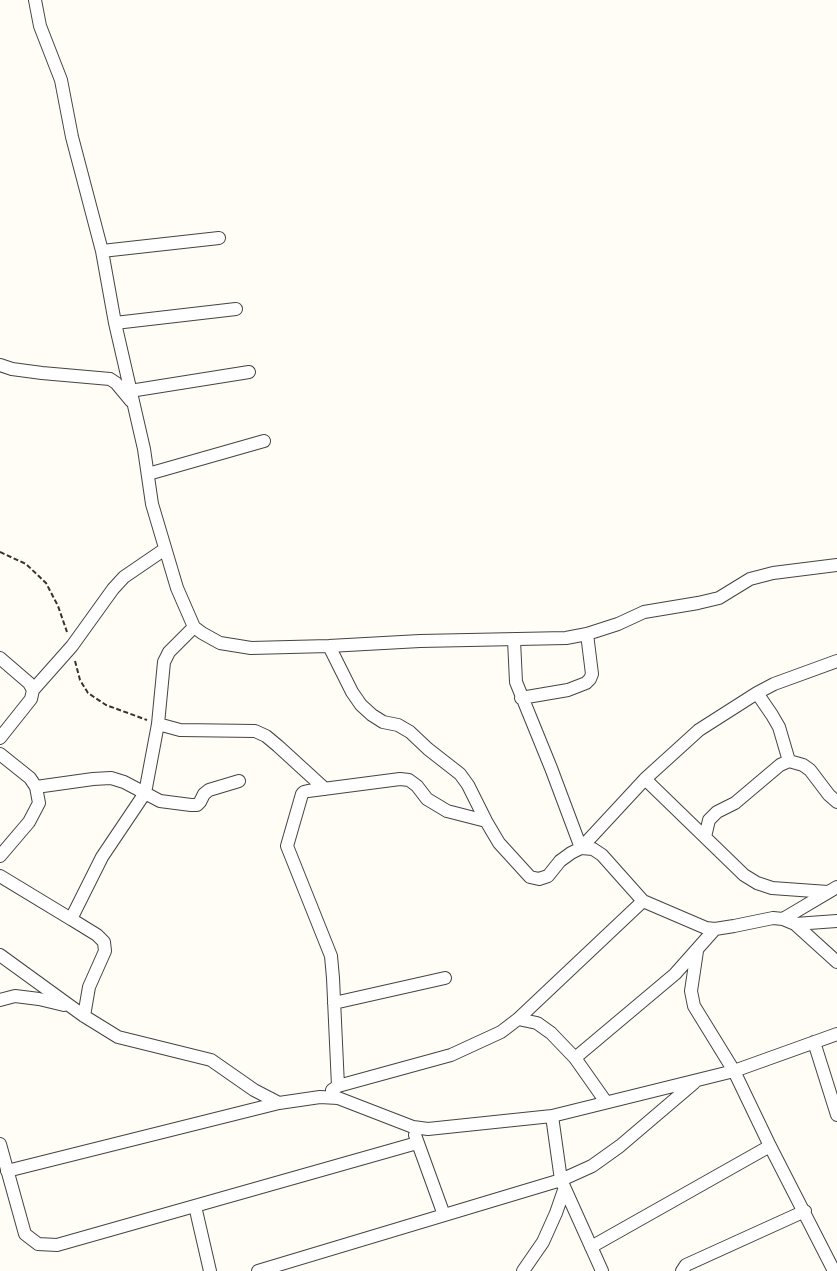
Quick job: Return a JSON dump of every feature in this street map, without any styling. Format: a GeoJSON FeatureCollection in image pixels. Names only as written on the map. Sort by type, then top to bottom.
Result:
{"type":"FeatureCollection","features":[{"type":"Feature","properties":{"kind":"street"},"geometry":{"type":"LineString","coordinates":[[35,0],[40,26],[61,80],[72,137],[102,250],[148,474],[152,504],[177,588],[194,627],[220,643],[251,648],[420,641],[566,638],[588,634],[618,624],[644,612],[719,598],[750,579],[837,565]]}},
{"type":"Feature","properties":{"kind":"street"},"geometry":{"type":"LineString","coordinates":[[102,250],[219,238]]}},
{"type":"Feature","properties":{"kind":"street"},"geometry":{"type":"LineString","coordinates":[[116,323],[236,309]]}},
{"type":"Feature","properties":{"kind":"street"},"geometry":{"type":"LineString","coordinates":[[0,365],[42,374],[102,377],[116,383],[132,397]]}},
{"type":"Feature","properties":{"kind":"street"},"geometry":{"type":"LineString","coordinates":[[132,397],[249,372]]}},
{"type":"Feature","properties":{"kind":"street"},"geometry":{"type":"LineString","coordinates":[[148,474],[264,441]]}},
{"type":"Feature","properties":{"kind":"street"},"geometry":{"type":"LineString","coordinates":[[0,738],[31,699],[33,690],[72,646],[124,577],[165,549]]}},
{"type":"Feature","properties":{"kind":"street"},"geometry":{"type":"LineString","coordinates":[[71,919],[102,857],[145,793],[158,724],[164,662],[169,652],[194,627]]}},
{"type":"Feature","properties":{"kind":"street"},"geometry":{"type":"LineString","coordinates":[[521,698],[568,690],[586,683],[592,674],[588,634]]}},
{"type":"Feature","properties":{"kind":"street"},"geometry":{"type":"LineString","coordinates":[[514,640],[516,682],[521,698],[551,768],[581,848]]}},
{"type":"Feature","properties":{"kind":"street"},"geometry":{"type":"LineString","coordinates":[[329,646],[352,692],[361,705],[378,719],[398,725],[410,732],[460,774],[468,785],[499,843],[530,877],[539,879],[548,876],[560,861],[581,848],[645,779],[698,730],[774,684],[837,661]]}},
{"type":"Feature","properties":{"kind":"street"},"geometry":{"type":"LineString","coordinates":[[0,658],[29,683],[33,690]]}},
{"type":"Feature","properties":{"kind":"street"},"geometry":{"type":"LineString","coordinates":[[757,693],[779,728],[789,761]]}},
{"type":"Feature","properties":{"kind":"street"},"geometry":{"type":"LineString","coordinates":[[158,724],[180,730],[255,731],[266,736],[325,789]]}},
{"type":"Feature","properties":{"kind":"street"},"geometry":{"type":"LineString","coordinates":[[0,754],[30,778],[36,787],[39,803],[29,822],[0,856]]}},
{"type":"Feature","properties":{"kind":"street"},"geometry":{"type":"LineString","coordinates":[[705,837],[709,820],[717,812],[735,803],[780,765],[789,761],[803,765],[810,770],[829,795],[837,802]]}},
{"type":"Feature","properties":{"kind":"street"},"geometry":{"type":"LineString","coordinates":[[36,787],[112,778],[167,803],[197,805],[204,794],[210,790],[238,781]]}},
{"type":"Feature","properties":{"kind":"street"},"geometry":{"type":"LineString","coordinates":[[338,1086],[330,956],[287,846],[302,794],[304,792],[400,779],[409,780],[427,799],[447,811],[486,821]]}},
{"type":"Feature","properties":{"kind":"street"},"geometry":{"type":"LineString","coordinates":[[645,779],[744,875],[757,883],[772,888],[833,889]]}},
{"type":"Feature","properties":{"kind":"street"},"geometry":{"type":"LineString","coordinates":[[581,848],[593,850],[602,855],[643,901],[698,926],[715,929],[773,918],[789,922],[837,921]]}},
{"type":"Feature","properties":{"kind":"street"},"geometry":{"type":"LineString","coordinates":[[0,876],[71,919],[104,942],[105,951],[89,987],[84,1016]]}},
{"type":"Feature","properties":{"kind":"street"},"geometry":{"type":"LineString","coordinates":[[789,922],[833,889]]}},
{"type":"Feature","properties":{"kind":"street"},"geometry":{"type":"LineString","coordinates":[[320,1097],[338,1086],[451,1055],[501,1032],[643,901]]}},
{"type":"Feature","properties":{"kind":"street"},"geometry":{"type":"LineString","coordinates":[[789,922],[837,962]]}},
{"type":"Feature","properties":{"kind":"street"},"geometry":{"type":"LineString","coordinates":[[575,1058],[674,974],[697,951],[715,929]]}},
{"type":"Feature","properties":{"kind":"street"},"geometry":{"type":"LineString","coordinates":[[697,951],[691,991],[694,1006],[734,1071],[834,1271]]}},
{"type":"Feature","properties":{"kind":"street"},"geometry":{"type":"LineString","coordinates":[[0,955],[71,1007],[118,1037],[211,1060],[254,1090],[279,1103]]}},
{"type":"Feature","properties":{"kind":"street"},"geometry":{"type":"LineString","coordinates":[[0,963],[16,966]]}},
{"type":"Feature","properties":{"kind":"street"},"geometry":{"type":"LineString","coordinates":[[334,1003],[445,978]]}},
{"type":"Feature","properties":{"kind":"street"},"geometry":{"type":"LineString","coordinates":[[0,1000],[15,996],[39,999],[71,1007]]}},
{"type":"Feature","properties":{"kind":"street"},"geometry":{"type":"LineString","coordinates":[[518,1018],[536,1023],[551,1033],[575,1058],[606,1102]]}},
{"type":"Feature","properties":{"kind":"street"},"geometry":{"type":"LineString","coordinates":[[8,1171],[279,1103],[320,1097],[338,1098],[413,1127],[428,1129],[552,1116],[734,1071],[837,1034]]}},
{"type":"Feature","properties":{"kind":"street"},"geometry":{"type":"LineString","coordinates":[[814,1042],[837,1115]]}},
{"type":"Feature","properties":{"kind":"street"},"geometry":{"type":"LineString","coordinates":[[258,1271],[444,1215],[562,1185],[620,1146],[697,1080]]}},
{"type":"Feature","properties":{"kind":"street"},"geometry":{"type":"LineString","coordinates":[[552,1116],[562,1185],[602,1271]]}},
{"type":"Feature","properties":{"kind":"street"},"geometry":{"type":"LineString","coordinates":[[413,1127],[444,1215]]}},
{"type":"Feature","properties":{"kind":"street"},"geometry":{"type":"LineString","coordinates":[[0,1144],[25,1234],[38,1244],[57,1245],[418,1143]]}},
{"type":"Feature","properties":{"kind":"street"},"geometry":{"type":"LineString","coordinates":[[591,1246],[770,1146]]}},
{"type":"Feature","properties":{"kind":"street"},"geometry":{"type":"LineString","coordinates":[[523,1271],[544,1242],[556,1213],[562,1185]]}},
{"type":"Feature","properties":{"kind":"street"},"geometry":{"type":"LineString","coordinates":[[195,1206],[210,1271]]}},
{"type":"Feature","properties":{"kind":"street"},"geometry":{"type":"LineString","coordinates":[[682,1271],[686,1265],[805,1211]]}}]}
